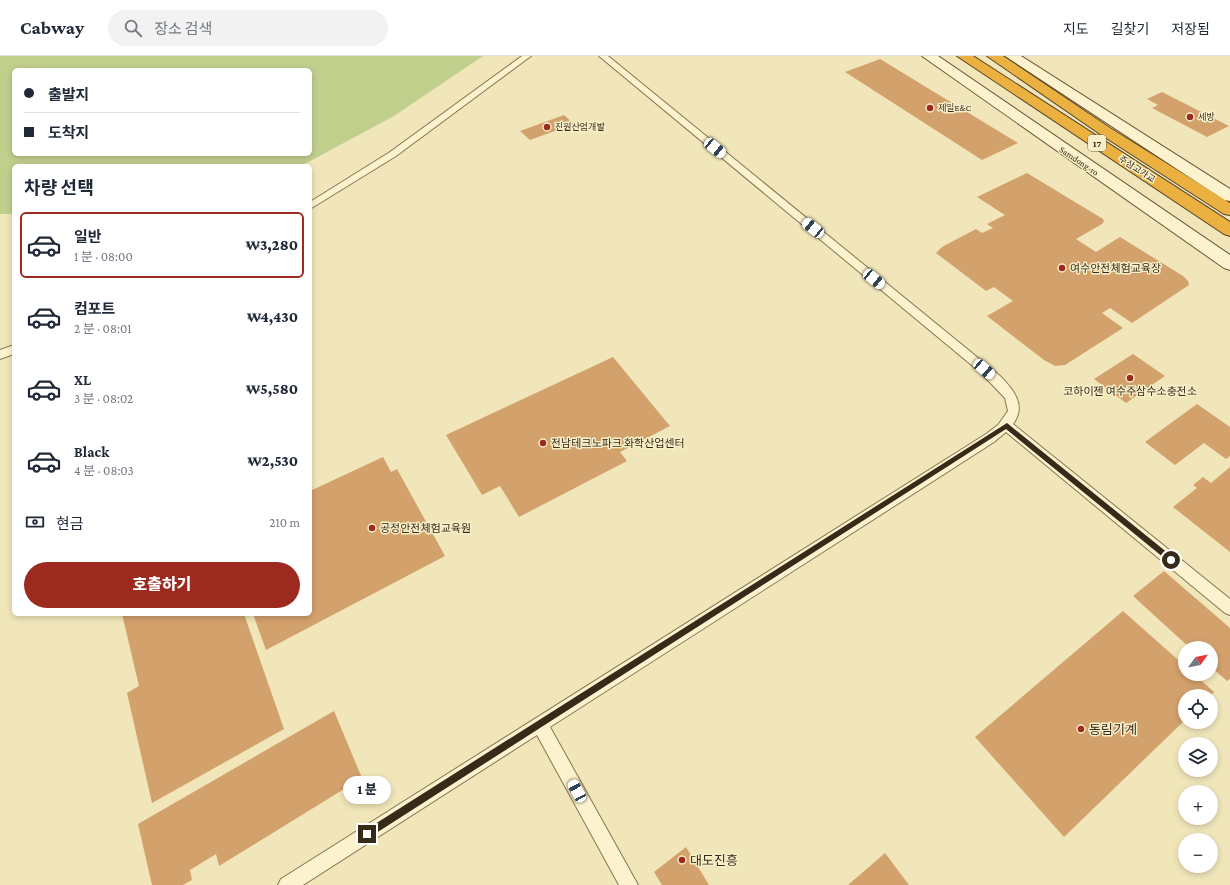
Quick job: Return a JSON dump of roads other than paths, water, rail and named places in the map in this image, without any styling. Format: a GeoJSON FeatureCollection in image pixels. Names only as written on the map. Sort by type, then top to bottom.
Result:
{"type":"FeatureCollection","features":[{"type":"Feature","properties":{"kind":"highway","name":"주삼고가교"},"geometry":{"type":"LineString","coordinates":[[964,56],[1230,230]]}},
{"type":"Feature","properties":{"kind":"highway","name":"주삼고가교"},"geometry":{"type":"LineString","coordinates":[[994,56],[1105,131],[1230,210]]}},
{"type":"Feature","properties":{"kind":"street","name":"Samdong-ro"},"geometry":{"type":"LineString","coordinates":[[929,56],[1230,264]]}},
{"type":"Feature","properties":{"kind":"street"},"geometry":{"type":"LineString","coordinates":[[1012,56],[1230,196]]}},
{"type":"Feature","properties":{"kind":"lane"},"geometry":{"type":"LineString","coordinates":[[312,205],[393,154],[527,56]]}},
{"type":"Feature","properties":{"kind":"lane"},"geometry":{"type":"LineString","coordinates":[[287,885],[1007,426],[1014,413],[1012,397],[997,380],[603,56]]}},
{"type":"Feature","properties":{"kind":"lane"},"geometry":{"type":"LineString","coordinates":[[1,352],[12,349]]}},
{"type":"Feature","properties":{"kind":"lane"},"geometry":{"type":"LineString","coordinates":[[1007,426],[1230,608]]}},
{"type":"Feature","properties":{"kind":"lane"},"geometry":{"type":"LineString","coordinates":[[540,724],[629,885]]}},
{"type":"Feature","properties":{"kind":"place","name":"제일E&C"},"geometry":{"type":"Point","coordinates":[930,108]}},
{"type":"Feature","properties":{"kind":"place","name":"세방"},"geometry":{"type":"Point","coordinates":[1190,117]}},
{"type":"Feature","properties":{"kind":"place","name":"진원산업개발"},"geometry":{"type":"Point","coordinates":[547,127]}},
{"type":"Feature","properties":{"kind":"place","name":"여수안전체험교육장"},"geometry":{"type":"Point","coordinates":[1062,268]}},
{"type":"Feature","properties":{"kind":"place","name":"코하이젠 여수주삼수소충전소"},"geometry":{"type":"Point","coordinates":[1130,378]}},
{"type":"Feature","properties":{"kind":"place","name":"전남테크노파크 화학산업센터"},"geometry":{"type":"Point","coordinates":[543,443]}},
{"type":"Feature","properties":{"kind":"place","name":"공정안전체험교육원"},"geometry":{"type":"Point","coordinates":[372,528]}},
{"type":"Feature","properties":{"kind":"place","name":"동림기계"},"geometry":{"type":"Point","coordinates":[1081,729]}},
{"type":"Feature","properties":{"kind":"place","name":"대도진흥"},"geometry":{"type":"Point","coordinates":[682,860]}}]}
